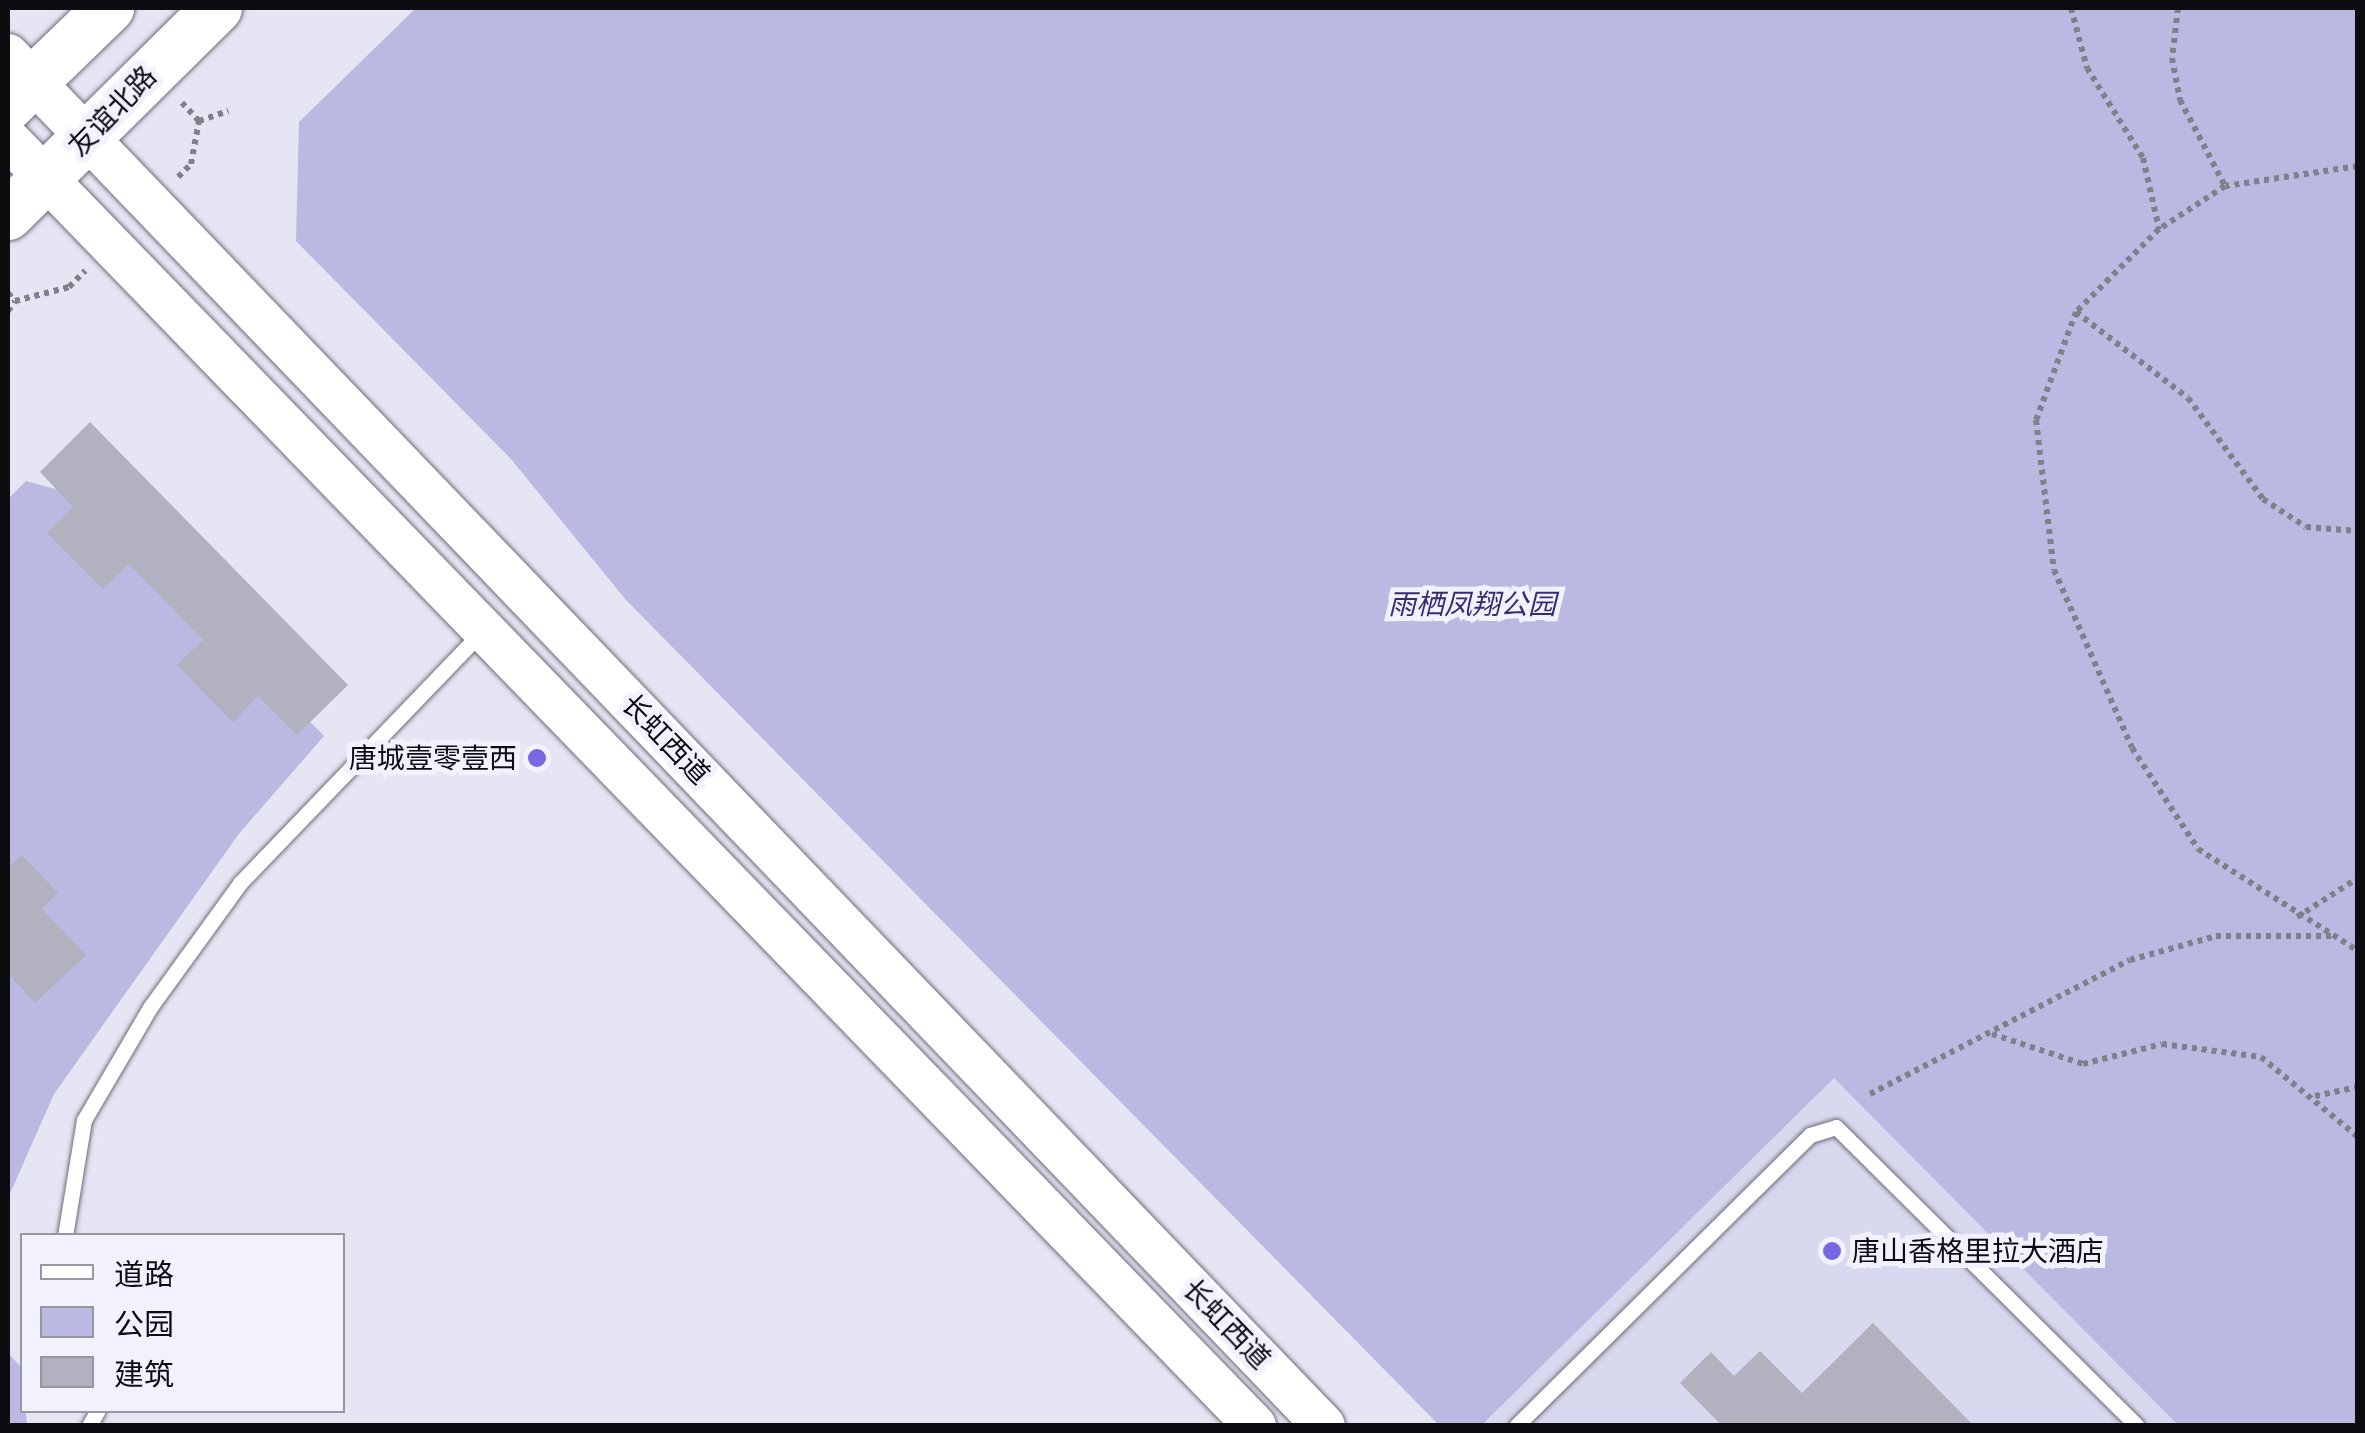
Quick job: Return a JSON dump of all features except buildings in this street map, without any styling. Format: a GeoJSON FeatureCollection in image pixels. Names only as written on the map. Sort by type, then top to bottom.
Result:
{"type":"FeatureCollection","features":[{"type":"Feature","properties":{"kind":"main road"},"geometry":{"type":"LineString","coordinates":[[17,81],[110,8]]}},
{"type":"Feature","properties":{"kind":"main road","name":"友谊北路"},"geometry":{"type":"LineString","coordinates":[[8,215],[216,8]]}},
{"type":"Feature","properties":{"kind":"main road","name":"长虹西道"},"geometry":{"type":"LineString","coordinates":[[17,81],[88,137],[1324,1426]]}},
{"type":"Feature","properties":{"kind":"main road","name":"长虹西道"},"geometry":{"type":"LineString","coordinates":[[8,138],[1254,1426]]}},
{"type":"Feature","properties":{"kind":"lane"},"geometry":{"type":"LineString","coordinates":[[66,1233],[84,1120],[150,1006],[240,882],[484,630]]}},
{"type":"Feature","properties":{"kind":"lane"},"geometry":{"type":"LineString","coordinates":[[1516,1426],[1810,1135],[1836,1127],[2137,1426]]}},
{"type":"Feature","properties":{"kind":"path"},"geometry":{"type":"LineString","coordinates":[[2071,8],[2087,68],[2143,158],[2160,229]]}},
{"type":"Feature","properties":{"kind":"path"},"geometry":{"type":"LineString","coordinates":[[2178,8],[2172,58],[2180,100],[2225,186]]}},
{"type":"Feature","properties":{"kind":"path"},"geometry":{"type":"LineString","coordinates":[[199,121],[228,111]]}},
{"type":"Feature","properties":{"kind":"path"},"geometry":{"type":"LineString","coordinates":[[2358,166],[2225,186],[2160,229],[2076,312],[2036,420],[2054,570],[2132,748],[2198,849],[2296,918],[2358,951]]}},
{"type":"Feature","properties":{"kind":"path"},"geometry":{"type":"LineString","coordinates":[[8,312],[15,301]]}},
{"type":"Feature","properties":{"kind":"path"},"geometry":{"type":"LineString","coordinates":[[2076,312],[2188,398],[2264,498],[2306,527],[2358,531]]}},
{"type":"Feature","properties":{"kind":"path"},"geometry":{"type":"LineString","coordinates":[[2296,918],[2358,878]]}},
{"type":"Feature","properties":{"kind":"path"},"geometry":{"type":"LineString","coordinates":[[1870,1094],[2130,960],[2216,936],[2335,936]]}},
{"type":"Feature","properties":{"kind":"path"},"geometry":{"type":"LineString","coordinates":[[1991,1033],[2083,1064],[2162,1044],[2262,1057],[2314,1096],[2358,1137]]}},
{"type":"Feature","properties":{"kind":"path"},"geometry":{"type":"LineString","coordinates":[[2314,1096],[2358,1087]]}},
{"type":"Feature","properties":{"kind":"shaded area","name":"唐山香格里拉大酒店"},"geometry":{"type":"Polygon","coordinates":[[[1834,1077],[2178,1425],[1482,1426],[1834,1077]]]}},
{"type":"Feature","properties":{"kind":"green space","name":"雨栖凤翔公园"},"geometry":{"type":"Polygon","coordinates":[[[416,8],[2357,8],[2357,1425],[2178,1425],[1834,1078],[1482,1425],[1439,1425],[626,600],[511,459],[296,241],[299,122],[416,8]]]}},
{"type":"Feature","properties":{"kind":"green space"},"geometry":{"type":"Polygon","coordinates":[[[26,481],[92,499],[324,736],[238,835],[54,1094],[8,1198],[8,499],[26,481]]]}},
{"type":"Feature","properties":{"kind":"green space"},"geometry":{"type":"Polygon","coordinates":[[[8,1353],[20,1366],[20,1413],[26,1413],[27,1425],[8,1425],[8,1353]]]}},
{"type":"Feature","properties":{"kind":"place","name":"唐城壹零壹西"},"geometry":{"type":"Point","coordinates":[537,758]}},
{"type":"Feature","properties":{"kind":"place","name":"唐山香格里拉大酒店"},"geometry":{"type":"Point","coordinates":[1832,1251]}}]}
